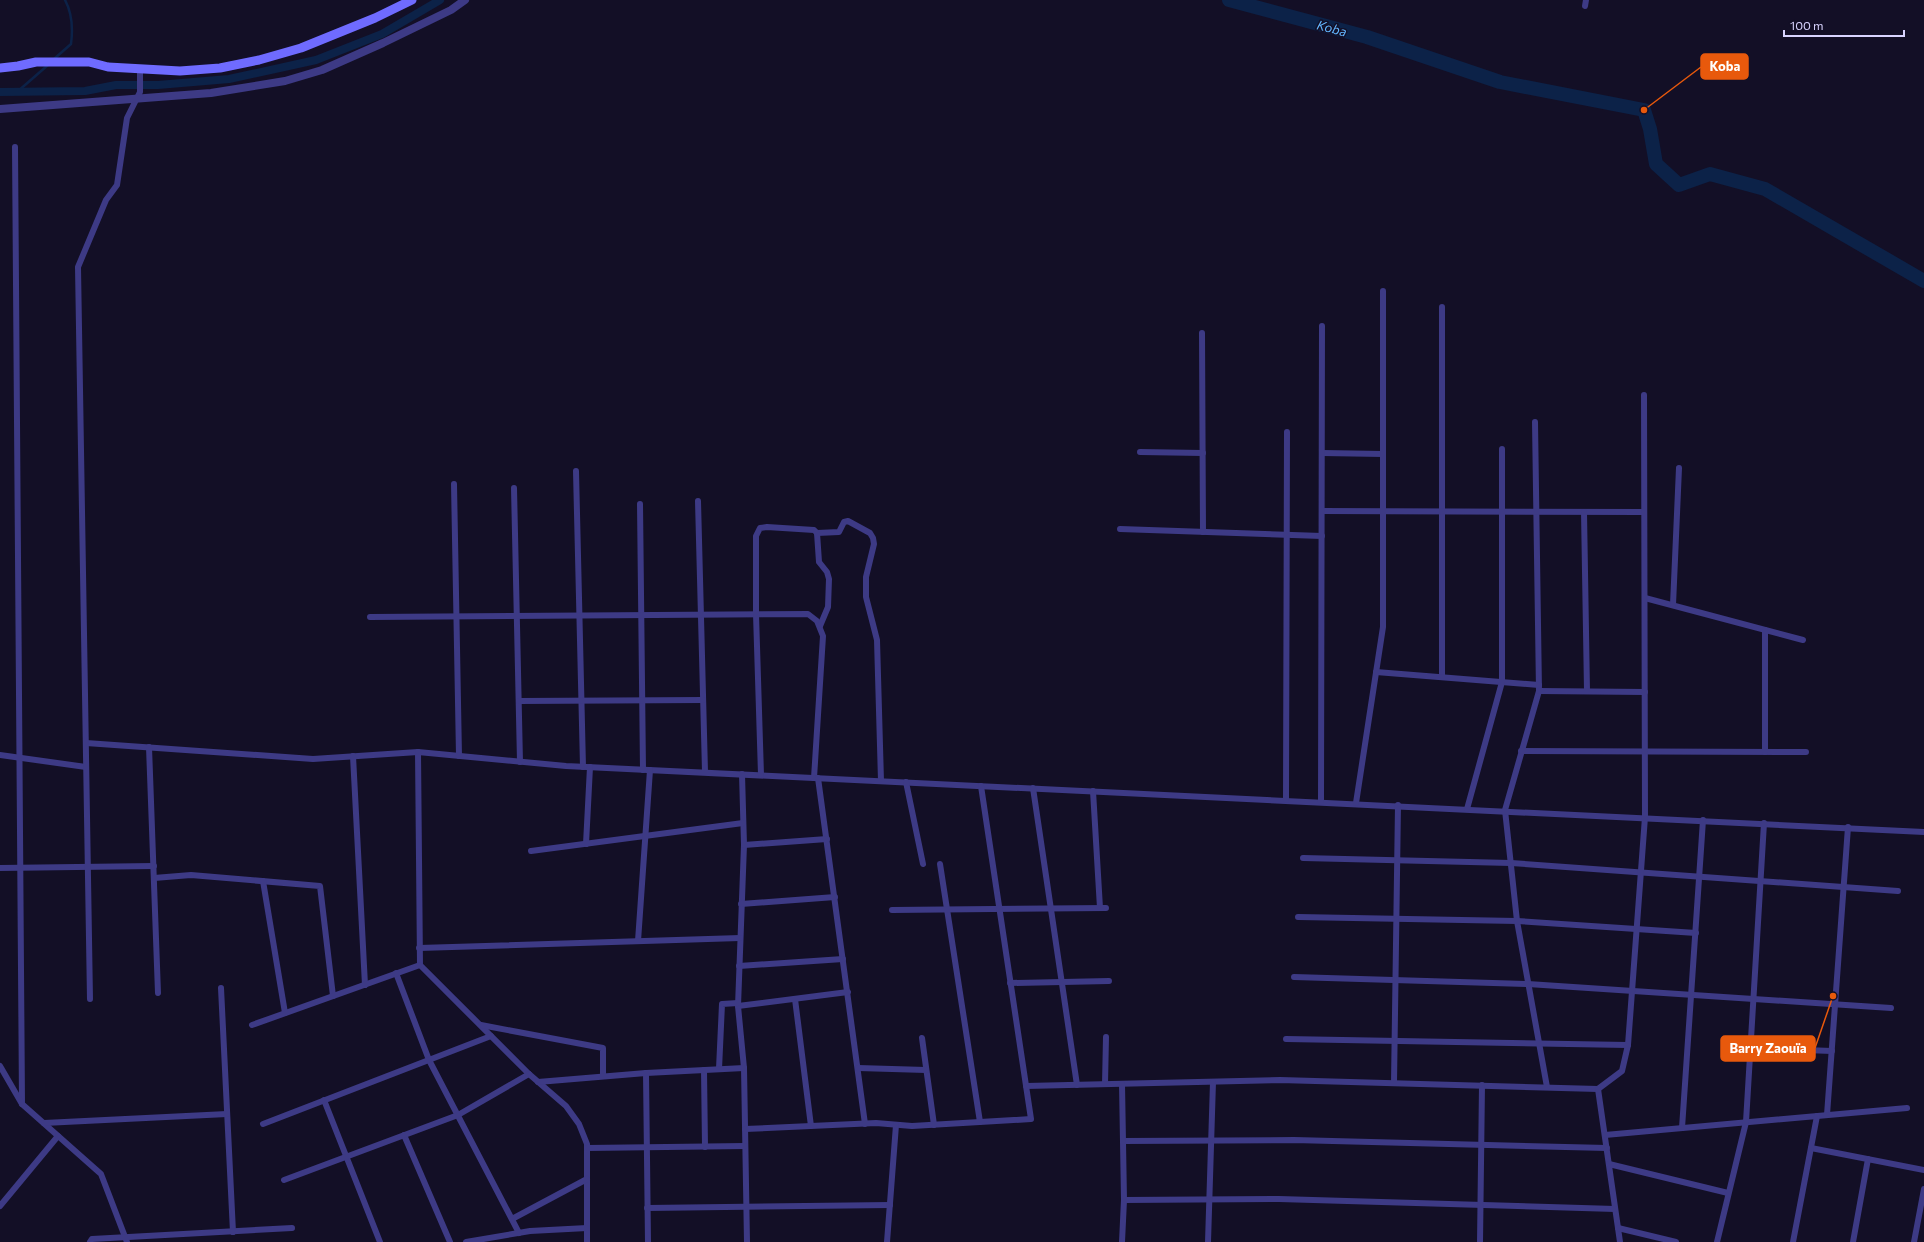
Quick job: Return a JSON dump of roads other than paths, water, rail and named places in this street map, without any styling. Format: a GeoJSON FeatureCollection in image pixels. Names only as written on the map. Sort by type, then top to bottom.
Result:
{"type":"FeatureCollection","features":[{"type":"Feature","properties":{"kind":"main road"},"geometry":{"type":"LineString","coordinates":[[0,68],[36,62],[89,62],[108,67],[180,71],[220,68],[259,60],[301,48],[375,18],[412,0]]}},
{"type":"Feature","properties":{"kind":"street"},"geometry":{"type":"LineString","coordinates":[[0,109],[138,97],[211,93],[285,81],[322,70],[383,44],[450,10],[465,0]]}},
{"type":"Feature","properties":{"kind":"street"},"geometry":{"type":"LineString","coordinates":[[90,999],[78,267],[106,200],[117,185],[127,118],[138,97],[140,69]]}},
{"type":"Feature","properties":{"kind":"street"},"geometry":{"type":"LineString","coordinates":[[15,147],[22,1104]]}},
{"type":"Feature","properties":{"kind":"street"},"geometry":{"type":"LineString","coordinates":[[1356,803],[1383,627],[1383,291]]}},
{"type":"Feature","properties":{"kind":"street"},"geometry":{"type":"LineString","coordinates":[[1442,307],[1442,677]]}},
{"type":"Feature","properties":{"kind":"street"},"geometry":{"type":"LineString","coordinates":[[1322,326],[1322,802]]}},
{"type":"Feature","properties":{"kind":"street"},"geometry":{"type":"LineString","coordinates":[[1202,333],[1203,532]]}},
{"type":"Feature","properties":{"kind":"street"},"geometry":{"type":"LineString","coordinates":[[1026,1086],[1280,1080],[1598,1089],[1622,1071],[1628,1045],[1645,817],[1644,395]]}},
{"type":"Feature","properties":{"kind":"street"},"geometry":{"type":"LineString","coordinates":[[1535,422],[1539,688],[1505,810],[1517,920],[1547,1087]]}},
{"type":"Feature","properties":{"kind":"street"},"geometry":{"type":"LineString","coordinates":[[1286,800],[1287,432]]}},
{"type":"Feature","properties":{"kind":"street"},"geometry":{"type":"LineString","coordinates":[[1468,809],[1502,682],[1502,449]]}},
{"type":"Feature","properties":{"kind":"street"},"geometry":{"type":"LineString","coordinates":[[1140,452],[1203,453]]}},
{"type":"Feature","properties":{"kind":"street"},"geometry":{"type":"LineString","coordinates":[[1322,453],[1383,454]]}},
{"type":"Feature","properties":{"kind":"street"},"geometry":{"type":"LineString","coordinates":[[1673,605],[1679,468]]}},
{"type":"Feature","properties":{"kind":"street"},"geometry":{"type":"LineString","coordinates":[[576,471],[583,767]]}},
{"type":"Feature","properties":{"kind":"street"},"geometry":{"type":"LineString","coordinates":[[454,484],[459,756]]}},
{"type":"Feature","properties":{"kind":"street"},"geometry":{"type":"LineString","coordinates":[[514,488],[520,762]]}},
{"type":"Feature","properties":{"kind":"street"},"geometry":{"type":"LineString","coordinates":[[698,501],[705,772]]}},
{"type":"Feature","properties":{"kind":"street"},"geometry":{"type":"LineString","coordinates":[[640,504],[643,770]]}},
{"type":"Feature","properties":{"kind":"street"},"geometry":{"type":"LineString","coordinates":[[1322,511],[1644,512]]}},
{"type":"Feature","properties":{"kind":"street"},"geometry":{"type":"LineString","coordinates":[[1584,512],[1587,691]]}},
{"type":"Feature","properties":{"kind":"street"},"geometry":{"type":"LineString","coordinates":[[761,775],[756,614],[757,532],[760,528],[767,527],[814,530],[817,533],[839,532],[844,522],[848,521],[870,534],[873,538],[874,544],[866,577],[866,596],[878,640],[881,781]]}},
{"type":"Feature","properties":{"kind":"street"},"geometry":{"type":"LineString","coordinates":[[1120,529],[1322,536]]}},
{"type":"Feature","properties":{"kind":"street"},"geometry":{"type":"LineString","coordinates":[[817,533],[819,562],[827,572],[829,579],[828,607],[820,626]]}},
{"type":"Feature","properties":{"kind":"street"},"geometry":{"type":"LineString","coordinates":[[1645,598],[1803,640]]}},
{"type":"Feature","properties":{"kind":"street"},"geometry":{"type":"LineString","coordinates":[[370,617],[808,614],[816,621],[820,626],[823,636],[816,778],[827,839],[865,1124]]}},
{"type":"Feature","properties":{"kind":"street"},"geometry":{"type":"LineString","coordinates":[[1765,630],[1765,752]]}},
{"type":"Feature","properties":{"kind":"street"},"geometry":{"type":"LineString","coordinates":[[1376,672],[1502,682],[1539,688],[1645,692]]}},
{"type":"Feature","properties":{"kind":"street"},"geometry":{"type":"LineString","coordinates":[[519,701],[703,700]]}},
{"type":"Feature","properties":{"kind":"street"},"geometry":{"type":"LineString","coordinates":[[86,743],[313,759],[418,752],[583,767],[1505,810],[1924,832]]}},
{"type":"Feature","properties":{"kind":"street"},"geometry":{"type":"LineString","coordinates":[[149,747],[158,993]]}},
{"type":"Feature","properties":{"kind":"street"},"geometry":{"type":"LineString","coordinates":[[1522,751],[1806,752]]}},
{"type":"Feature","properties":{"kind":"street"},"geometry":{"type":"LineString","coordinates":[[418,752],[420,965],[529,1074],[566,1106],[579,1124],[587,1144],[587,1242]]}},
{"type":"Feature","properties":{"kind":"street"},"geometry":{"type":"LineString","coordinates":[[0,755],[86,767]]}},
{"type":"Feature","properties":{"kind":"street"},"geometry":{"type":"LineString","coordinates":[[353,756],[365,984]]}},
{"type":"Feature","properties":{"kind":"street"},"geometry":{"type":"LineString","coordinates":[[586,844],[590,767]]}},
{"type":"Feature","properties":{"kind":"street"},"geometry":{"type":"LineString","coordinates":[[638,941],[650,770]]}},
{"type":"Feature","properties":{"kind":"street"},"geometry":{"type":"LineString","coordinates":[[742,774],[744,845],[738,1005],[744,1068],[747,1242]]}},
{"type":"Feature","properties":{"kind":"street"},"geometry":{"type":"LineString","coordinates":[[906,782],[923,864]]}},
{"type":"Feature","properties":{"kind":"street"},"geometry":{"type":"LineString","coordinates":[[745,1129],[865,1124],[934,1125],[1031,1119],[981,786]]}},
{"type":"Feature","properties":{"kind":"street"},"geometry":{"type":"LineString","coordinates":[[1033,788],[1077,1085]]}},
{"type":"Feature","properties":{"kind":"street"},"geometry":{"type":"LineString","coordinates":[[892,910],[1103,908],[1093,791]]}},
{"type":"Feature","properties":{"kind":"street"},"geometry":{"type":"LineString","coordinates":[[1394,1083],[1398,805]]}},
{"type":"Feature","properties":{"kind":"street"},"geometry":{"type":"LineString","coordinates":[[1682,1128],[1703,820]]}},
{"type":"Feature","properties":{"kind":"street"},"geometry":{"type":"LineString","coordinates":[[531,852],[743,823]]}},
{"type":"Feature","properties":{"kind":"street"},"geometry":{"type":"LineString","coordinates":[[1716,1242],[1746,1122],[1764,823]]}},
{"type":"Feature","properties":{"kind":"street"},"geometry":{"type":"LineString","coordinates":[[1827,1115],[1848,827]]}},
{"type":"Feature","properties":{"kind":"street"},"geometry":{"type":"LineString","coordinates":[[744,845],[827,839]]}},
{"type":"Feature","properties":{"kind":"street"},"geometry":{"type":"LineString","coordinates":[[1303,858],[1511,863],[1898,891]]}},
{"type":"Feature","properties":{"kind":"street"},"geometry":{"type":"LineString","coordinates":[[940,864],[980,1122]]}},
{"type":"Feature","properties":{"kind":"street"},"geometry":{"type":"LineString","coordinates":[[0,868],[154,866]]}},
{"type":"Feature","properties":{"kind":"street"},"geometry":{"type":"LineString","coordinates":[[154,878],[192,875],[320,886],[333,996]]}},
{"type":"Feature","properties":{"kind":"street"},"geometry":{"type":"LineString","coordinates":[[263,881],[285,1014]]}},
{"type":"Feature","properties":{"kind":"street"},"geometry":{"type":"LineString","coordinates":[[742,904],[835,897]]}},
{"type":"Feature","properties":{"kind":"street"},"geometry":{"type":"LineString","coordinates":[[1298,917],[1517,920],[1696,933]]}},
{"type":"Feature","properties":{"kind":"street"},"geometry":{"type":"LineString","coordinates":[[419,948],[740,938]]}},
{"type":"Feature","properties":{"kind":"street"},"geometry":{"type":"LineString","coordinates":[[739,966],[843,959]]}},
{"type":"Feature","properties":{"kind":"street"},"geometry":{"type":"LineString","coordinates":[[252,1025],[420,965]]}},
{"type":"Feature","properties":{"kind":"street"},"geometry":{"type":"LineString","coordinates":[[396,973],[429,1060],[520,1233]]}},
{"type":"Feature","properties":{"kind":"street"},"geometry":{"type":"LineString","coordinates":[[1294,977],[1528,984],[1891,1008]]}},
{"type":"Feature","properties":{"kind":"street"},"geometry":{"type":"LineString","coordinates":[[1010,983],[1109,981]]}},
{"type":"Feature","properties":{"kind":"street"},"geometry":{"type":"LineString","coordinates":[[221,988],[233,1232]]}},
{"type":"Feature","properties":{"kind":"street"},"geometry":{"type":"LineString","coordinates":[[719,1069],[722,1004],[738,1005],[848,992]]}},
{"type":"Feature","properties":{"kind":"street"},"geometry":{"type":"LineString","coordinates":[[795,999],[811,1126]]}},
{"type":"Feature","properties":{"kind":"street"},"geometry":{"type":"LineString","coordinates":[[480,1025],[603,1048],[603,1076]]}},
{"type":"Feature","properties":{"kind":"street"},"geometry":{"type":"LineString","coordinates":[[263,1124],[491,1036]]}},
{"type":"Feature","properties":{"kind":"street"},"geometry":{"type":"LineString","coordinates":[[1105,1084],[1106,1037]]}},
{"type":"Feature","properties":{"kind":"street"},"geometry":{"type":"LineString","coordinates":[[922,1038],[934,1125]]}},
{"type":"Feature","properties":{"kind":"street"},"geometry":{"type":"LineString","coordinates":[[1286,1039],[1628,1045]]}},
{"type":"Feature","properties":{"kind":"street"},"geometry":{"type":"LineString","coordinates":[[1750,1048],[1832,1051]]}},
{"type":"Feature","properties":{"kind":"street"},"geometry":{"type":"LineString","coordinates":[[0,1066],[22,1104],[101,1174],[126,1240]]}},
{"type":"Feature","properties":{"kind":"street"},"geometry":{"type":"LineString","coordinates":[[538,1082],[646,1072],[744,1068]]}},
{"type":"Feature","properties":{"kind":"street"},"geometry":{"type":"LineString","coordinates":[[858,1068],[926,1070]]}},
{"type":"Feature","properties":{"kind":"street"},"geometry":{"type":"LineString","coordinates":[[704,1070],[705,1147]]}},
{"type":"Feature","properties":{"kind":"street"},"geometry":{"type":"LineString","coordinates":[[646,1072],[648,1242]]}},
{"type":"Feature","properties":{"kind":"street"},"geometry":{"type":"LineString","coordinates":[[284,1180],[458,1115],[529,1074]]}},
{"type":"Feature","properties":{"kind":"street"},"geometry":{"type":"LineString","coordinates":[[1208,1242],[1213,1082]]}},
{"type":"Feature","properties":{"kind":"street"},"geometry":{"type":"LineString","coordinates":[[1122,1084],[1124,1200],[1122,1242]]}},
{"type":"Feature","properties":{"kind":"street"},"geometry":{"type":"LineString","coordinates":[[1480,1242],[1482,1085]]}},
{"type":"Feature","properties":{"kind":"street"},"geometry":{"type":"LineString","coordinates":[[1598,1089],[1620,1242]]}},
{"type":"Feature","properties":{"kind":"street"},"geometry":{"type":"LineString","coordinates":[[324,1100],[380,1242]]}},
{"type":"Feature","properties":{"kind":"street"},"geometry":{"type":"LineString","coordinates":[[1605,1135],[1907,1108]]}},
{"type":"Feature","properties":{"kind":"street"},"geometry":{"type":"LineString","coordinates":[[44,1123],[227,1114]]}},
{"type":"Feature","properties":{"kind":"street"},"geometry":{"type":"LineString","coordinates":[[1793,1242],[1817,1116]]}},
{"type":"Feature","properties":{"kind":"street"},"geometry":{"type":"LineString","coordinates":[[887,1242],[896,1125]]}},
{"type":"Feature","properties":{"kind":"street"},"geometry":{"type":"LineString","coordinates":[[404,1135],[450,1242]]}},
{"type":"Feature","properties":{"kind":"street"},"geometry":{"type":"LineString","coordinates":[[0,1206],[58,1136]]}},
{"type":"Feature","properties":{"kind":"street"},"geometry":{"type":"LineString","coordinates":[[1123,1142],[1294,1140],[1607,1148]]}},
{"type":"Feature","properties":{"kind":"street"},"geometry":{"type":"LineString","coordinates":[[587,1148],[745,1146]]}},
{"type":"Feature","properties":{"kind":"street"},"geometry":{"type":"LineString","coordinates":[[1811,1148],[1924,1170]]}},
{"type":"Feature","properties":{"kind":"street"},"geometry":{"type":"LineString","coordinates":[[1853,1242],[1868,1159]]}},
{"type":"Feature","properties":{"kind":"street"},"geometry":{"type":"LineString","coordinates":[[1609,1164],[1728,1193]]}},
{"type":"Feature","properties":{"kind":"street"},"geometry":{"type":"LineString","coordinates":[[512,1219],[587,1179]]}},
{"type":"Feature","properties":{"kind":"street"},"geometry":{"type":"LineString","coordinates":[[1914,1242],[1924,1189]]}},
{"type":"Feature","properties":{"kind":"street"},"geometry":{"type":"LineString","coordinates":[[1124,1200],[1279,1199],[1615,1210]]}},
{"type":"Feature","properties":{"kind":"street"},"geometry":{"type":"LineString","coordinates":[[647,1208],[890,1205]]}},
{"type":"Feature","properties":{"kind":"street"},"geometry":{"type":"LineString","coordinates":[[1917,1227],[1924,1229]]}},
{"type":"Feature","properties":{"kind":"street"},"geometry":{"type":"LineString","coordinates":[[90,1242],[92,1240],[126,1240],[292,1228]]}},
{"type":"Feature","properties":{"kind":"street"},"geometry":{"type":"LineString","coordinates":[[466,1242],[520,1233],[587,1228]]}},
{"type":"Feature","properties":{"kind":"street"},"geometry":{"type":"LineString","coordinates":[[1618,1228],[1676,1242]]}},
{"type":"Feature","properties":{"kind":"waterway"},"geometry":{"type":"LineString","coordinates":[[54,59],[71,44],[71,21],[65,0]]}},
{"type":"Feature","properties":{"kind":"waterway"},"geometry":{"type":"LineString","coordinates":[[0,92],[85,91],[116,85],[158,85],[229,79],[316,60],[382,34],[440,0]]}},
{"type":"Feature","properties":{"kind":"waterway","name":"Koba"},"geometry":{"type":"LineString","coordinates":[[1229,0],[1367,37],[1500,82],[1644,110],[1650,129],[1656,164],[1679,185],[1710,174],[1765,189],[1924,281]]}},
{"type":"Feature","properties":{"kind":"waterway"},"geometry":{"type":"LineString","coordinates":[[17,92],[48,65]]}},
{"type":"Feature","properties":{"kind":"place","name":"Koba"},"geometry":{"type":"Point","coordinates":[1644,110]}},
{"type":"Feature","properties":{"kind":"place","name":"Barry Zaouïa"},"geometry":{"type":"Point","coordinates":[1833,996]}}]}
